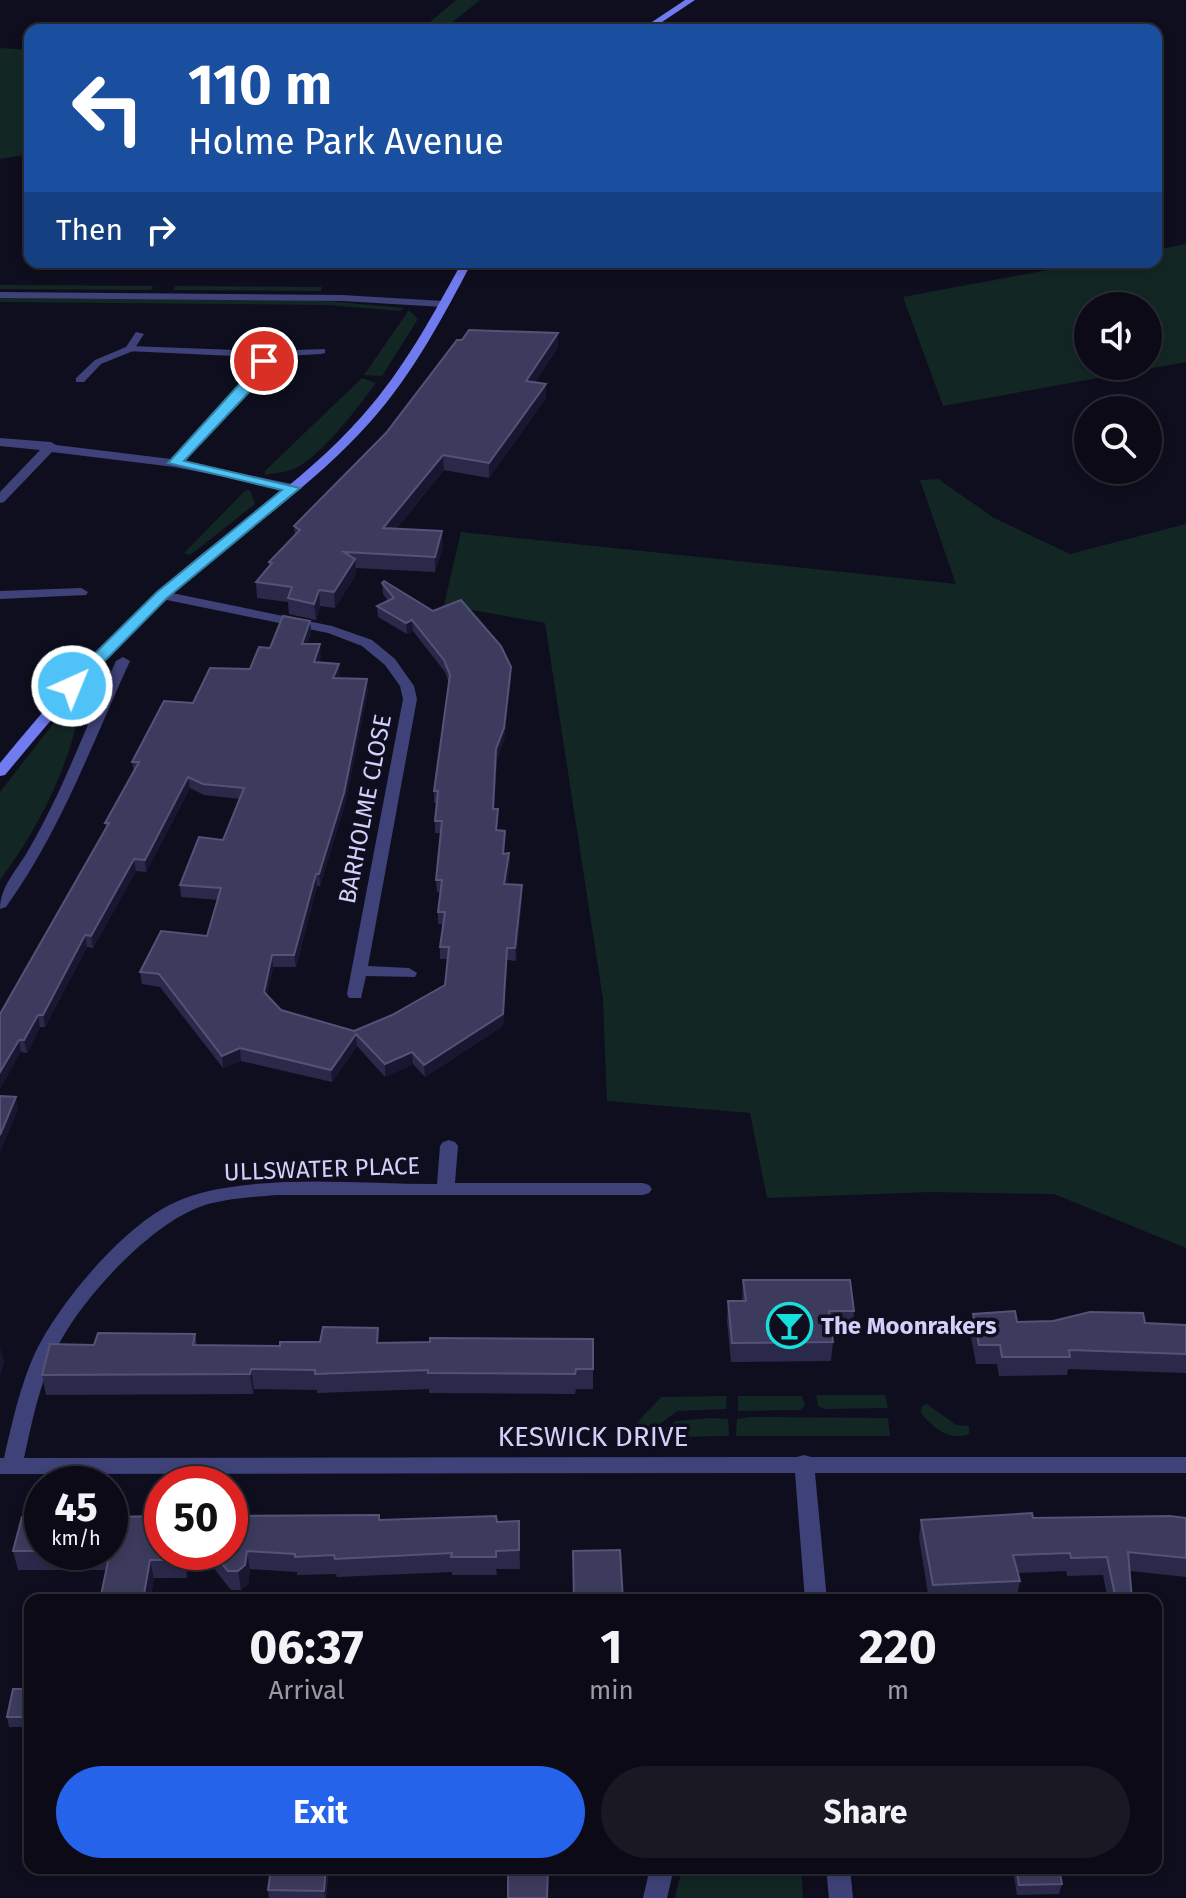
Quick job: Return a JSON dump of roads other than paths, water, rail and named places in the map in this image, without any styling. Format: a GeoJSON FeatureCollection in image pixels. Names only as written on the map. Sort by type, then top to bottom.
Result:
{"type":"FeatureCollection","features":[{"type":"Feature","properties":{"kind":"main road"},"geometry":{"type":"LineString","coordinates":[[653,24],[691,0]]}},
{"type":"Feature","properties":{"kind":"main road"},"geometry":{"type":"LineString","coordinates":[[0,772],[57,704],[162,595],[293,488],[351,436],[386,394],[464,268]]}},
{"type":"Feature","properties":{"kind":"street"},"geometry":{"type":"LineString","coordinates":[[0,295],[342,298],[443,304]]}},
{"type":"Feature","properties":{"kind":"street"},"geometry":{"type":"LineString","coordinates":[[130,349],[262,354],[321,351]]}},
{"type":"Feature","properties":{"kind":"street"},"geometry":{"type":"LineString","coordinates":[[174,463],[264,369],[262,354]]}},
{"type":"Feature","properties":{"kind":"street"},"geometry":{"type":"LineString","coordinates":[[0,442],[174,463],[293,488]]}},
{"type":"Feature","properties":{"kind":"street"},"geometry":{"type":"LineString","coordinates":[[0,499],[51,446]]}},
{"type":"Feature","properties":{"kind":"street"},"geometry":{"type":"LineString","coordinates":[[0,595],[81,592]]}},
{"type":"Feature","properties":{"kind":"street","name":"BARHOLME CLOSE"},"geometry":{"type":"LineString","coordinates":[[162,595],[332,630],[367,643],[390,662],[407,686],[410,699],[355,994]]}},
{"type":"Feature","properties":{"kind":"street"},"geometry":{"type":"LineString","coordinates":[[0,904],[15,886],[68,790],[100,708],[123,661]]}},
{"type":"Feature","properties":{"kind":"street"},"geometry":{"type":"LineString","coordinates":[[359,971],[409,973]]}},
{"type":"Feature","properties":{"kind":"street"},"geometry":{"type":"LineString","coordinates":[[446,1190],[449,1146]]}},
{"type":"Feature","properties":{"kind":"street","name":"ULLSWATER PLACE"},"geometry":{"type":"LineString","coordinates":[[6,1466],[29,1387],[49,1339],[85,1290],[142,1234],[177,1209],[217,1196],[279,1190],[643,1189]]}},
{"type":"Feature","properties":{"kind":"street"},"geometry":{"type":"LineString","coordinates":[[804,1463],[815,1594]]}},
{"type":"Feature","properties":{"kind":"street","name":"KESWICK DRIVE"},"geometry":{"type":"LineString","coordinates":[[6,1466],[1186,1465]]}},
{"type":"Feature","properties":{"kind":"street"},"geometry":{"type":"LineString","coordinates":[[655,1898],[661,1874]]}},
{"type":"Feature","properties":{"kind":"street"},"geometry":{"type":"LineString","coordinates":[[839,1874],[841,1898]]}},
{"type":"Feature","properties":{"kind":"lane"},"geometry":{"type":"LineString","coordinates":[[80,380],[98,362],[130,349],[139,334]]}},
{"type":"Feature","properties":{"kind":"lane"},"geometry":{"type":"LineString","coordinates":[[57,704],[100,708]]}},
{"type":"Feature","properties":{"kind":"place","name":"The Moonrakers"},"geometry":{"type":"Point","coordinates":[790,1326]}}]}
